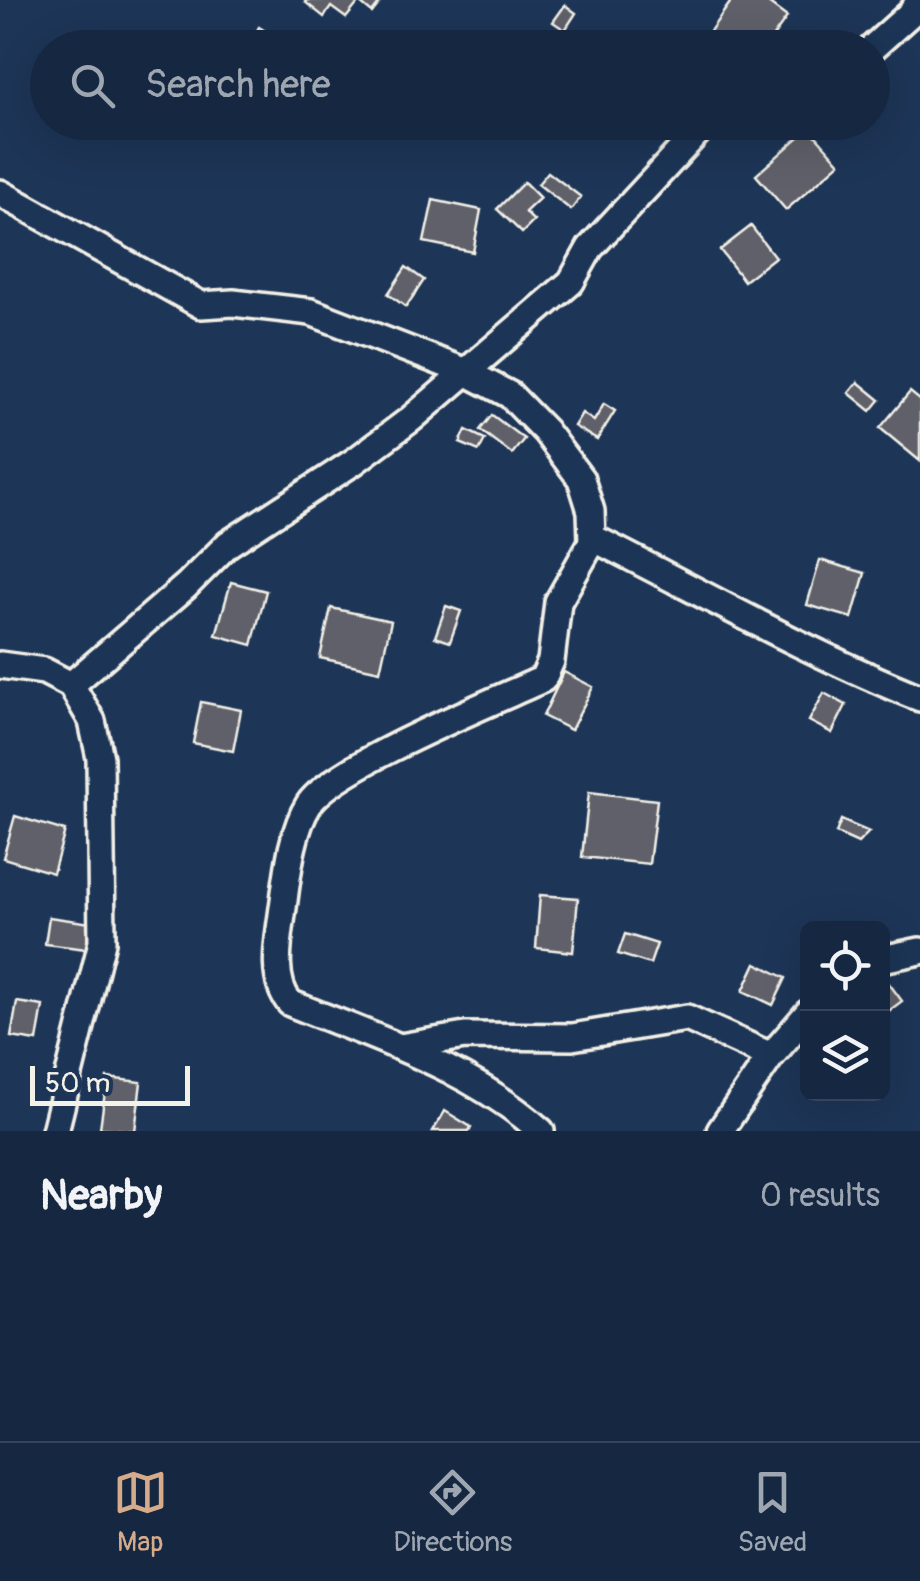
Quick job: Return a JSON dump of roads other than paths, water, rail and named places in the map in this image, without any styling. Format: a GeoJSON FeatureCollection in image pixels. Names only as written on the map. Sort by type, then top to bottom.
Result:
{"type":"FeatureCollection","features":[{"type":"Feature","properties":{"kind":"street"},"geometry":{"type":"LineString","coordinates":[[890,32],[920,1]]}},
{"type":"Feature","properties":{"kind":"street"},"geometry":{"type":"LineString","coordinates":[[71,685],[186,586],[228,544],[355,462],[571,282],[590,248],[691,140]]}},
{"type":"Feature","properties":{"kind":"street"},"geometry":{"type":"LineString","coordinates":[[0,192],[202,305],[233,303],[311,312],[464,371],[510,396],[559,448],[581,479],[591,511],[592,542],[558,602],[551,661],[543,678],[369,762],[320,792],[309,804],[300,825],[279,935],[278,978],[290,1003],[472,1080],[509,1102],[541,1131]]}},
{"type":"Feature","properties":{"kind":"street"},"geometry":{"type":"LineString","coordinates":[[592,542],[601,542],[866,676],[920,698]]}},
{"type":"Feature","properties":{"kind":"street"},"geometry":{"type":"LineString","coordinates":[[0,665],[44,671],[71,685],[92,721],[100,758],[102,942],[54,1131]]}},
{"type":"Feature","properties":{"kind":"street"},"geometry":{"type":"LineString","coordinates":[[890,957],[920,951]]}},
{"type":"Feature","properties":{"kind":"street"},"geometry":{"type":"LineString","coordinates":[[400,1047],[465,1036],[572,1037],[687,1018],[771,1056]]}},
{"type":"Feature","properties":{"kind":"street"},"geometry":{"type":"LineString","coordinates":[[720,1131],[771,1056],[800,1022]]}}]}
